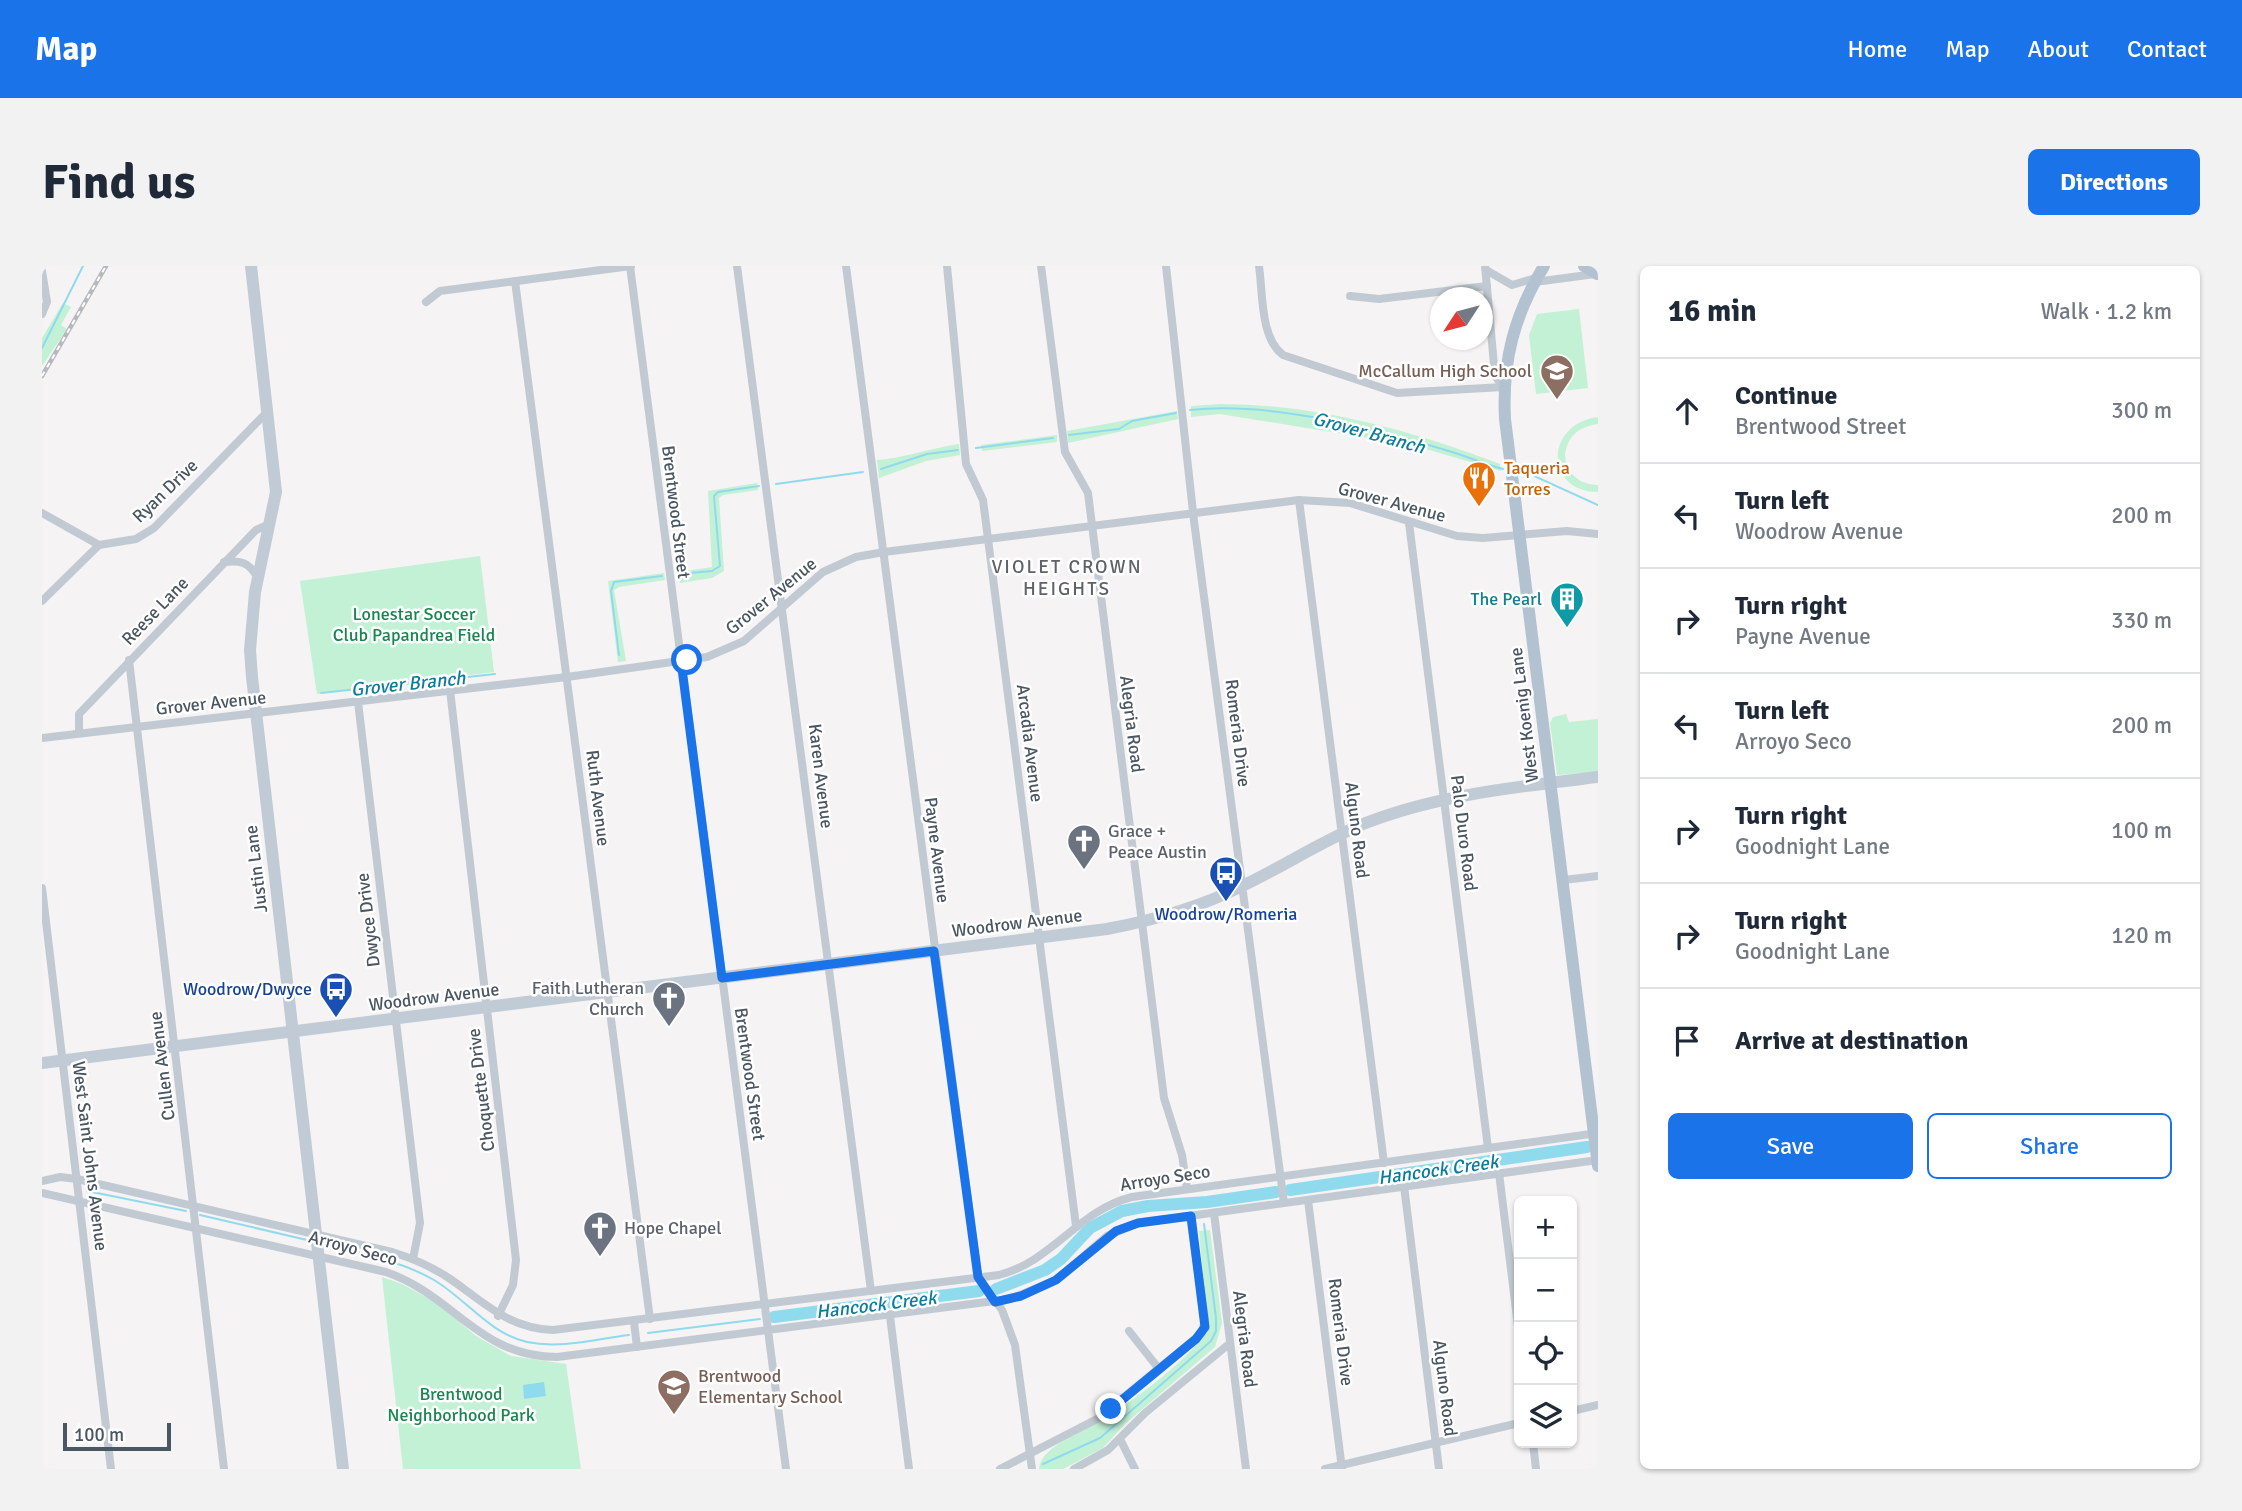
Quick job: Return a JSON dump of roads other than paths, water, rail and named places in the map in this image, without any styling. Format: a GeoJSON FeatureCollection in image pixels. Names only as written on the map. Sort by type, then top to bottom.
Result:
{"type":"FeatureCollection","features":[{"type":"Feature","properties":{"kind":"main road","name":"West Koenig Lane"},"geometry":{"type":"LineString","coordinates":[[1544,266],[1516,320],[1503,387],[1598,1166]]}},
{"type":"Feature","properties":{"kind":"main road"},"geometry":{"type":"LineString","coordinates":[[1584,266],[1598,274]]}},
{"type":"Feature","properties":{"kind":"street","name":"Justin Lane"},"geometry":{"type":"LineString","coordinates":[[251,266],[276,492],[257,577],[250,650],[343,1469]]}},
{"type":"Feature","properties":{"kind":"street"},"geometry":{"type":"LineString","coordinates":[[426,302],[440,291],[630,266]]}},
{"type":"Feature","properties":{"kind":"street","name":"Brentwood Street"},"geometry":{"type":"LineString","coordinates":[[630,266],[786,1469]]}},
{"type":"Feature","properties":{"kind":"street","name":"Karen Avenue"},"geometry":{"type":"LineString","coordinates":[[737,266],[871,1291]]}},
{"type":"Feature","properties":{"kind":"street","name":"Payne Avenue"},"geometry":{"type":"LineString","coordinates":[[846,266],[978,1277],[1002,1310],[1017,1354],[1032,1469]]}},
{"type":"Feature","properties":{"kind":"street","name":"Arcadia Avenue"},"geometry":{"type":"LineString","coordinates":[[947,266],[967,464],[983,500],[1076,1226]]}},
{"type":"Feature","properties":{"kind":"street","name":"Alegria Road"},"geometry":{"type":"LineString","coordinates":[[1041,266],[1065,452],[1088,493],[1164,1098],[1182,1155],[1187,1189]]}},
{"type":"Feature","properties":{"kind":"street","name":"Romeria Drive"},"geometry":{"type":"LineString","coordinates":[[1166,266],[1193,513],[1284,1203]]}},
{"type":"Feature","properties":{"kind":"street"},"geometry":{"type":"LineString","coordinates":[[1259,266],[1270,341],[1278,351],[1291,359],[1397,393],[1503,387]]}},
{"type":"Feature","properties":{"kind":"street"},"geometry":{"type":"LineString","coordinates":[[1485,268],[1495,376],[1503,387]]}},
{"type":"Feature","properties":{"kind":"street"},"geometry":{"type":"LineString","coordinates":[[1485,268],[1512,285],[1598,274]]}},
{"type":"Feature","properties":{"kind":"street"},"geometry":{"type":"LineString","coordinates":[[42,271],[47,302],[42,314]]}},
{"type":"Feature","properties":{"kind":"street","name":"Ruth Avenue"},"geometry":{"type":"LineString","coordinates":[[515,281],[650,1319]]}},
{"type":"Feature","properties":{"kind":"street"},"geometry":{"type":"LineString","coordinates":[[1350,296],[1380,299],[1487,286]]}},
{"type":"Feature","properties":{"kind":"street","name":"Ryan Drive"},"geometry":{"type":"LineString","coordinates":[[99,545],[136,539],[154,528],[268,411]]}},
{"type":"Feature","properties":{"kind":"street","name":"Grover Avenue"},"geometry":{"type":"LineString","coordinates":[[42,738],[567,677],[681,661],[728,650],[759,630],[806,585],[838,564],[884,552],[1299,500],[1350,503],[1457,536],[1567,531],[1598,534]]}},
{"type":"Feature","properties":{"kind":"street","name":"Alguno Road"},"geometry":{"type":"LineString","coordinates":[[1299,500],[1384,1163]]}},
{"type":"Feature","properties":{"kind":"street"},"geometry":{"type":"LineString","coordinates":[[42,513],[99,545],[42,601]]}},
{"type":"Feature","properties":{"kind":"street","name":"Palo Duro Road"},"geometry":{"type":"LineString","coordinates":[[1409,523],[1488,1147]]}},
{"type":"Feature","properties":{"kind":"street","name":"Reese Lane"},"geometry":{"type":"LineString","coordinates":[[79,732],[79,714],[256,530],[270,524]]}},
{"type":"Feature","properties":{"kind":"street"},"geometry":{"type":"LineString","coordinates":[[224,562],[245,562],[257,577]]}},
{"type":"Feature","properties":{"kind":"street","name":"Cullen Avenue"},"geometry":{"type":"LineString","coordinates":[[129,660],[224,1469]]}},
{"type":"Feature","properties":{"kind":"street","name":"Choquette Drive"},"geometry":{"type":"LineString","coordinates":[[450,690],[516,1260],[513,1285],[498,1316]]}},
{"type":"Feature","properties":{"kind":"street","name":"Dwyce Drive"},"geometry":{"type":"LineString","coordinates":[[358,702],[420,1223],[413,1259]]}},
{"type":"Feature","properties":{"kind":"street","name":"Woodrow Avenue"},"geometry":{"type":"LineString","coordinates":[[42,1063],[292,1034],[1039,938],[1142,922],[1192,907],[1242,887],[1342,834],[1389,814],[1443,799],[1598,777]]}},
{"type":"Feature","properties":{"kind":"street"},"geometry":{"type":"LineString","coordinates":[[1563,880],[1598,876]]}},
{"type":"Feature","properties":{"kind":"street","name":"West Saint Johns Avenue"},"geometry":{"type":"LineString","coordinates":[[42,888],[111,1469]]}},
{"type":"Feature","properties":{"kind":"street","name":"Arroyo Seco"},"geometry":{"type":"LineString","coordinates":[[42,1181],[60,1177],[77,1179],[413,1259],[447,1277],[498,1316],[524,1326],[551,1330],[634,1322],[1008,1273],[1032,1262],[1102,1207],[1124,1199],[1596,1134]]}},
{"type":"Feature","properties":{"kind":"street","name":"Arroyo Seco"},"geometry":{"type":"LineString","coordinates":[[42,1193],[80,1199],[318,1255],[408,1281],[435,1296],[486,1338],[519,1353],[557,1357],[995,1302],[1021,1296],[1056,1280],[1116,1231],[1138,1223],[1598,1161]]}},
{"type":"Feature","properties":{"kind":"street"},"geometry":{"type":"LineString","coordinates":[[1499,1174],[1518,1322]]}},
{"type":"Feature","properties":{"kind":"street","name":"Alguno Road"},"geometry":{"type":"LineString","coordinates":[[1404,1186],[1440,1469]]}},
{"type":"Feature","properties":{"kind":"street","name":"Romeria Drive"},"geometry":{"type":"LineString","coordinates":[[1308,1200],[1342,1467]]}},
{"type":"Feature","properties":{"kind":"street","name":"Alegria Road"},"geometry":{"type":"LineString","coordinates":[[1214,1213],[1246,1469]]}},
{"type":"Feature","properties":{"kind":"street"},"geometry":{"type":"LineString","coordinates":[[1000,1469],[1097,1419],[1196,1339],[1205,1327],[1191,1216]]}},
{"type":"Feature","properties":{"kind":"street"},"geometry":{"type":"LineString","coordinates":[[890,1316],[909,1469]]}},
{"type":"Feature","properties":{"kind":"street"},"geometry":{"type":"LineString","coordinates":[[634,1322],[637,1347]]}},
{"type":"Feature","properties":{"kind":"street"},"geometry":{"type":"LineString","coordinates":[[1129,1331],[1160,1369]]}},
{"type":"Feature","properties":{"kind":"street"},"geometry":{"type":"LineString","coordinates":[[1074,1469],[1095,1459],[1120,1439],[1145,1413],[1229,1344]]}},
{"type":"Feature","properties":{"kind":"street"},"geometry":{"type":"LineString","coordinates":[[1577,1410],[1598,1405]]}},
{"type":"Feature","properties":{"kind":"street"},"geometry":{"type":"LineString","coordinates":[[1325,1469],[1514,1424]]}},
{"type":"Feature","properties":{"kind":"street"},"geometry":{"type":"LineString","coordinates":[[1120,1439],[1135,1469]]}},
{"type":"Feature","properties":{"kind":"street"},"geometry":{"type":"LineString","coordinates":[[1534,1448],[1536,1469]]}},
{"type":"Feature","properties":{"kind":"water"},"geometry":{"type":"Polygon","coordinates":[[[544,1382],[546,1396],[524,1399],[523,1385],[544,1382]]]}},
{"type":"Feature","properties":{"kind":"waterway"},"geometry":{"type":"LineString","coordinates":[[42,348],[83,266]]}},
{"type":"Feature","properties":{"kind":"waterway","name":"Grover Branch"},"geometry":{"type":"LineString","coordinates":[[1190,410],[1254,409],[1322,419],[1422,443],[1503,469]]}},
{"type":"Feature","properties":{"kind":"waterway","name":"Grover Branch"},"geometry":{"type":"LineString","coordinates":[[1069,435],[1119,429],[1132,421],[1176,413]]}},
{"type":"Feature","properties":{"kind":"waterway","name":"Grover Branch"},"geometry":{"type":"LineString","coordinates":[[976,448],[1053,438]]}},
{"type":"Feature","properties":{"kind":"waterway","name":"Grover Branch"},"geometry":{"type":"LineString","coordinates":[[881,469],[927,454],[958,450]]}},
{"type":"Feature","properties":{"kind":"waterway","name":"Grover Branch"},"geometry":{"type":"LineString","coordinates":[[1521,470],[1598,505]]}},
{"type":"Feature","properties":{"kind":"waterway","name":"Grover Branch"},"geometry":{"type":"LineString","coordinates":[[776,484],[863,472]]}},
{"type":"Feature","properties":{"kind":"waterway","name":"Grover Branch"},"geometry":{"type":"LineString","coordinates":[[678,574],[712,571],[720,566],[714,496],[718,492],[759,486]]}},
{"type":"Feature","properties":{"kind":"waterway","name":"Grover Branch"},"geometry":{"type":"LineString","coordinates":[[619,655],[611,591],[614,582],[662,576]]}},
{"type":"Feature","properties":{"kind":"waterway","name":"Grover Branch"},"geometry":{"type":"LineString","coordinates":[[321,693],[495,674]]}},
{"type":"Feature","properties":{"kind":"waterway","name":"Hancock Creek"},"geometry":{"type":"LineString","coordinates":[[1290,1190],[1587,1147]]}},
{"type":"Feature","properties":{"kind":"waterway","name":"Hancock Creek"},"geometry":{"type":"LineString","coordinates":[[87,1191],[186,1211]]}},
{"type":"Feature","properties":{"kind":"waterway","name":"Hancock Creek"},"geometry":{"type":"LineString","coordinates":[[996,1289],[1045,1270],[1061,1259],[1090,1228],[1122,1211],[1276,1192]]}},
{"type":"Feature","properties":{"kind":"waterway","name":"Hancock Creek"},"geometry":{"type":"LineString","coordinates":[[1206,1206],[1207,1202]]}},
{"type":"Feature","properties":{"kind":"waterway","name":"Hancock Creek"},"geometry":{"type":"LineString","coordinates":[[200,1215],[307,1240]]}},
{"type":"Feature","properties":{"kind":"waterway"},"geometry":{"type":"LineString","coordinates":[[1043,1464],[1100,1438],[1211,1341],[1216,1331],[1216,1318],[1204,1224]]}},
{"type":"Feature","properties":{"kind":"waterway","name":"Hancock Creek"},"geometry":{"type":"LineString","coordinates":[[327,1245],[382,1259],[421,1273],[446,1288],[501,1332],[527,1342],[565,1344],[629,1335]]}},
{"type":"Feature","properties":{"kind":"waterway","name":"Hancock Creek"},"geometry":{"type":"LineString","coordinates":[[774,1317],[979,1291]]}},
{"type":"Feature","properties":{"kind":"waterway","name":"Hancock Creek"},"geometry":{"type":"LineString","coordinates":[[648,1333],[760,1319]]}},
{"type":"Feature","properties":{"kind":"railway"},"geometry":{"type":"LineString","coordinates":[[42,376],[106,266]]}},
{"type":"Feature","properties":{"kind":"place","name":"McCallum High School"},"geometry":{"type":"Point","coordinates":[1557,401]}},
{"type":"Feature","properties":{"kind":"place","name":"Taqueria Torres"},"geometry":{"type":"Point","coordinates":[1479,508]}},
{"type":"Feature","properties":{"kind":"place","name":"The Pearl"},"geometry":{"type":"Point","coordinates":[1567,629]}},
{"type":"Feature","properties":{"kind":"place","name":"Grace + Peace Austin"},"geometry":{"type":"Point","coordinates":[1084,871]}},
{"type":"Feature","properties":{"kind":"place","name":"Woodrow/Romeria"},"geometry":{"type":"Point","coordinates":[1226,903]}},
{"type":"Feature","properties":{"kind":"place","name":"Woodrow/Dwyce"},"geometry":{"type":"Point","coordinates":[336,1019]}},
{"type":"Feature","properties":{"kind":"place","name":"Faith Lutheran Church"},"geometry":{"type":"Point","coordinates":[669,1028]}},
{"type":"Feature","properties":{"kind":"place","name":"Hope Chapel"},"geometry":{"type":"Point","coordinates":[600,1258]}},
{"type":"Feature","properties":{"kind":"place","name":"Brentwood Elementary School"},"geometry":{"type":"Point","coordinates":[674,1416]}},
{"type":"Feature","properties":{"kind":"district","name":"VIOLET CROWN HEIGHTS"},"geometry":{"type":"Point","coordinates":[1067,577]}},
{"type":"Feature","properties":{"kind":"park label","name":"Lonestar Soccer Club Papandrea Field"},"geometry":{"type":"Point","coordinates":[414,624]}},
{"type":"Feature","properties":{"kind":"park label","name":"Brentwood Neighborhood Park"},"geometry":{"type":"Point","coordinates":[461,1404]}}]}
